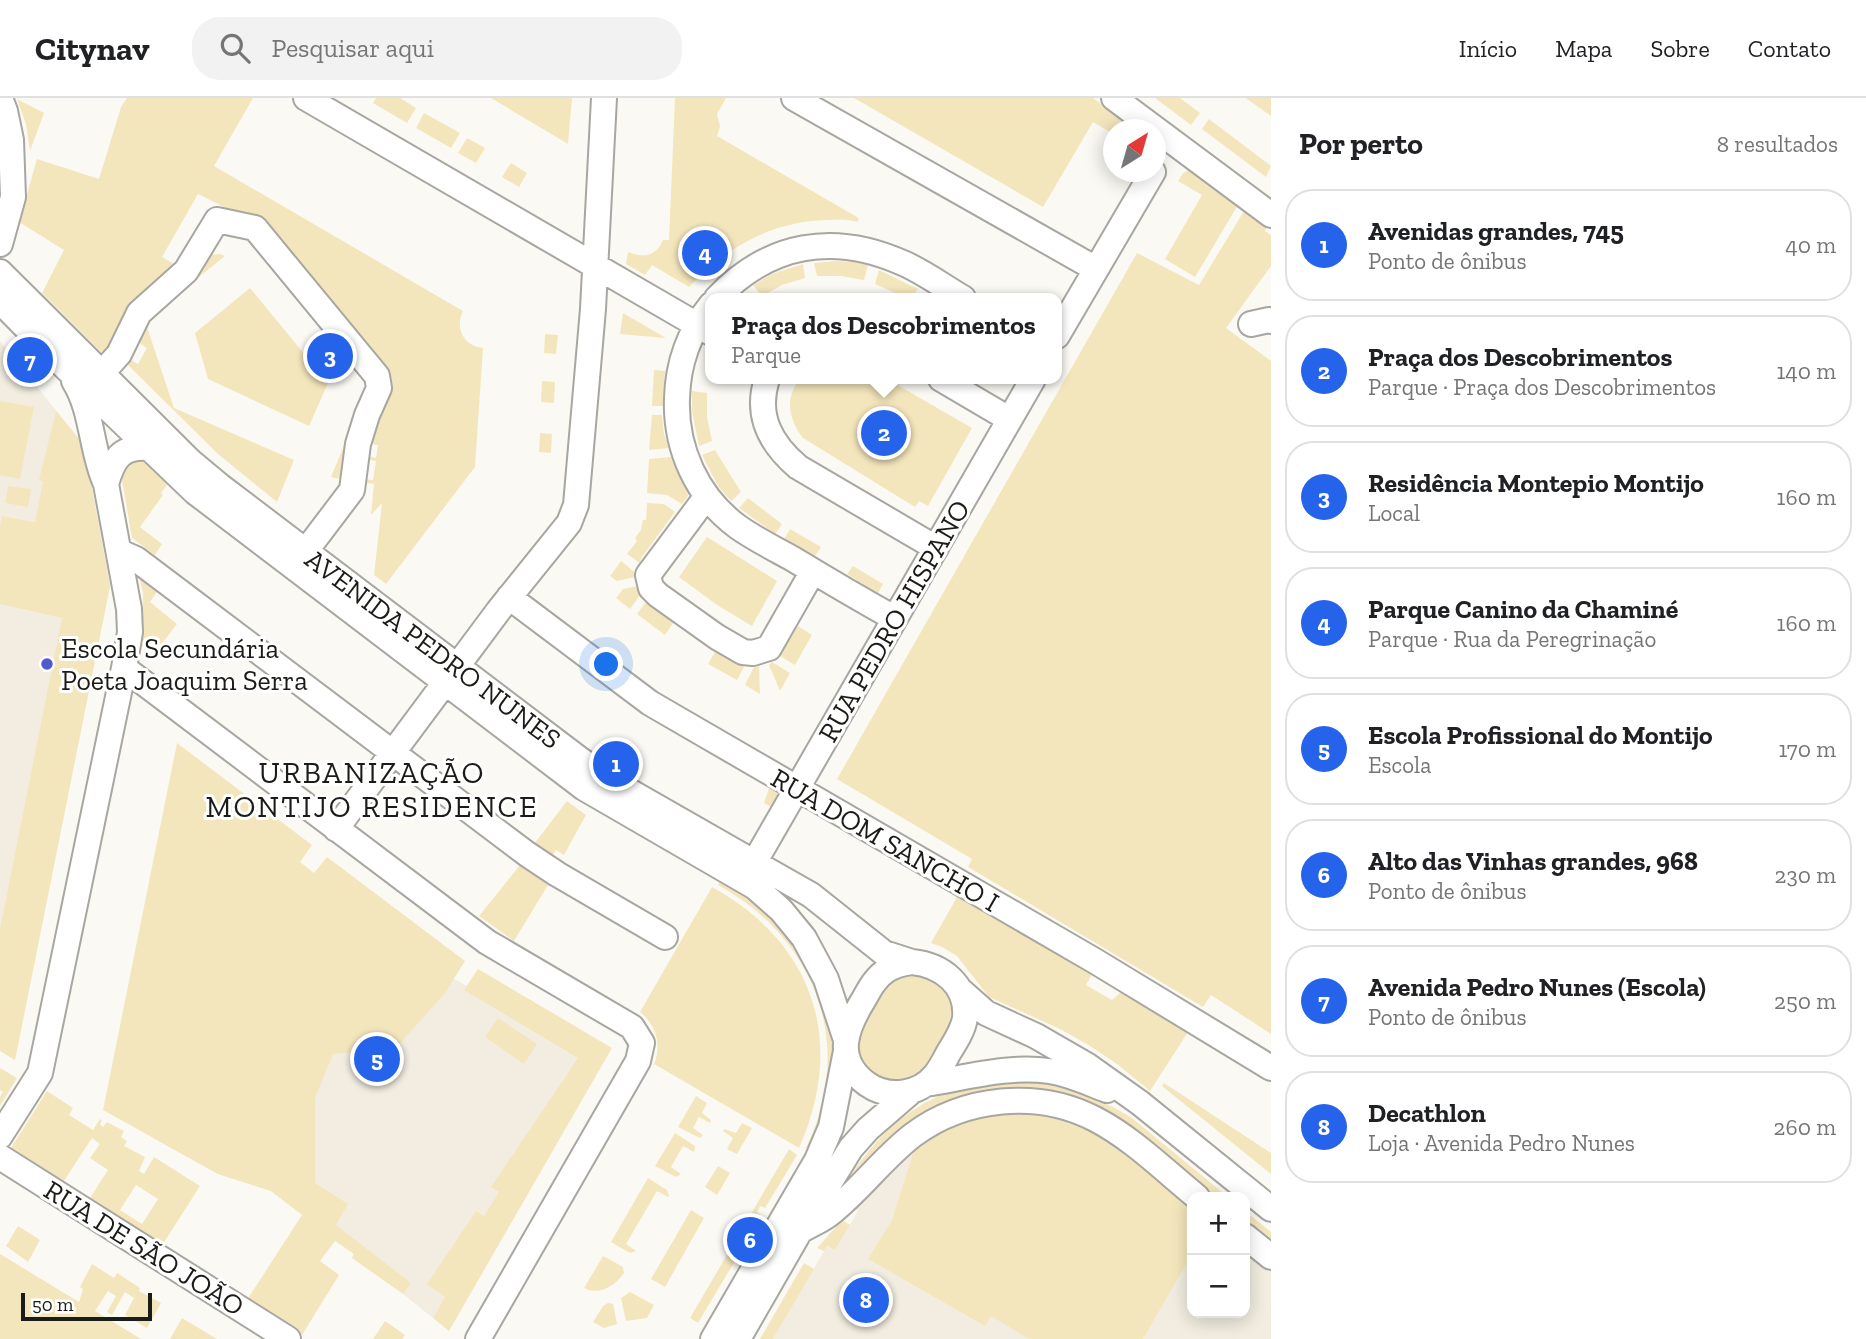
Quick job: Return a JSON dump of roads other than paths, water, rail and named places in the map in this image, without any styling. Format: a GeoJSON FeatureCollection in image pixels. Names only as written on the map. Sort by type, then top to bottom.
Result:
{"type":"FeatureCollection","features":[{"type":"Feature","properties":{"kind":"street"},"geometry":{"type":"LineString","coordinates":[[0,98],[11,141],[6,190],[13,197],[0,244]]}},
{"type":"Feature","properties":{"kind":"street"},"geometry":{"type":"LineString","coordinates":[[306,98],[704,329],[679,369],[676,411],[678,433],[696,481],[736,525],[894,618]]}},
{"type":"Feature","properties":{"kind":"street"},"geometry":{"type":"LineString","coordinates":[[336,828],[509,597],[569,523],[576,506],[595,265],[604,98]]}},
{"type":"Feature","properties":{"kind":"street"},"geometry":{"type":"LineString","coordinates":[[794,98],[1096,268]]}},
{"type":"Feature","properties":{"kind":"street"},"geometry":{"type":"LineString","coordinates":[[1114,98],[1271,215]]}},
{"type":"Feature","properties":{"kind":"street"},"geometry":{"type":"LineString","coordinates":[[1166,149],[1171,141]]}},
{"type":"Feature","properties":{"kind":"street"},"geometry":{"type":"LineString","coordinates":[[1062,327],[1147,182]]}},
{"type":"Feature","properties":{"kind":"street"},"geometry":{"type":"LineString","coordinates":[[102,373],[120,354],[139,313],[186,271],[217,220],[256,228],[377,376],[379,388],[358,444],[352,490],[304,552]]}},
{"type":"Feature","properties":{"kind":"street"},"geometry":{"type":"LineString","coordinates":[[722,293],[763,261],[807,247],[833,245],[881,254],[906,264],[955,293]]}},
{"type":"Feature","properties":{"kind":"street","name":"AVENIDA PEDRO NUNES"},"geometry":{"type":"LineString","coordinates":[[0,272],[190,461],[304,552],[584,788],[755,887],[781,910],[804,938],[827,979],[846,1044],[831,1127],[817,1160],[713,1339]]}},
{"type":"Feature","properties":{"kind":"street","name":"AVENIDA PEDRO NUNES"},"geometry":{"type":"LineString","coordinates":[[0,301],[195,492],[451,675],[599,774],[820,901],[884,953],[912,962]]}},
{"type":"Feature","properties":{"kind":"street"},"geometry":{"type":"LineString","coordinates":[[0,1136],[40,1073],[130,632],[120,552],[106,484],[99,470],[82,392],[66,368]]}},
{"type":"Feature","properties":{"kind":"street"},"geometry":{"type":"LineString","coordinates":[[766,384],[763,404],[766,423],[772,440],[785,456],[798,467],[936,548]]}},
{"type":"Feature","properties":{"kind":"street"},"geometry":{"type":"LineString","coordinates":[[950,384],[1009,419]]}},
{"type":"Feature","properties":{"kind":"street","name":"RUA PEDRO HISPANO"},"geometry":{"type":"LineString","coordinates":[[754,863],[1030,384]]}},
{"type":"Feature","properties":{"kind":"street"},"geometry":{"type":"LineString","coordinates":[[106,484],[110,468],[118,456],[133,447],[148,447]]}},
{"type":"Feature","properties":{"kind":"street"},"geometry":{"type":"LineString","coordinates":[[707,496],[648,575],[651,588],[685,615],[743,652],[769,648],[813,571]]}},
{"type":"Feature","properties":{"kind":"street"},"geometry":{"type":"LineString","coordinates":[[120,552],[136,559],[557,874],[665,937]]}},
{"type":"Feature","properties":{"kind":"street","name":"RUA DOM SANCHO I"},"geometry":{"type":"LineString","coordinates":[[509,597],[650,703],[1174,1007],[1271,1068]]}},
{"type":"Feature","properties":{"kind":"street"},"geometry":{"type":"LineString","coordinates":[[124,668],[487,942],[632,1027],[642,1043],[638,1061],[478,1339]]}},
{"type":"Feature","properties":{"kind":"street"},"geometry":{"type":"LineString","coordinates":[[1140,1103],[1076,1078],[1049,1071],[978,1074],[898,1093],[883,1092],[870,1086],[850,1065],[846,1044],[849,1023],[875,980],[885,971],[898,964],[912,962],[940,969],[986,1013],[1036,1036],[1088,1066],[1140,1103],[1271,1209]]}},
{"type":"Feature","properties":{"kind":"street"},"geometry":{"type":"LineString","coordinates":[[738,1339],[851,1148],[868,1129],[936,1075],[961,1032],[965,1018],[960,990]]}},
{"type":"Feature","properties":{"kind":"street"},"geometry":{"type":"LineString","coordinates":[[800,1231],[831,1213],[898,1148],[926,1127],[953,1112],[1005,1101],[1038,1102],[1064,1107],[1093,1118],[1109,1127],[1191,1192]]}},
{"type":"Feature","properties":{"kind":"street","name":"RUA DE SÃO JOÃO"},"geometry":{"type":"LineString","coordinates":[[0,1157],[288,1339]]}},
{"type":"Feature","properties":{"kind":"street"},"geometry":{"type":"LineString","coordinates":[[1250,1240],[1271,1257]]}},
{"type":"Feature","properties":{"kind":"place","name":"Parque Canino da Chaminé"},"geometry":{"type":"Point","coordinates":[705,253]}},
{"type":"Feature","properties":{"kind":"place","name":"Residência Montepio Montijo"},"geometry":{"type":"Point","coordinates":[330,356]}},
{"type":"Feature","properties":{"kind":"place","name":"Avenida Pedro Nunes (Escola)"},"geometry":{"type":"Point","coordinates":[30,360]}},
{"type":"Feature","properties":{"kind":"place","name":"Praça dos Descobrimentos"},"geometry":{"type":"Point","coordinates":[884,433]}},
{"type":"Feature","properties":{"kind":"place","name":"Escola Secundária Poeta Joaquim Serra"},"geometry":{"type":"Point","coordinates":[47,664]}},
{"type":"Feature","properties":{"kind":"place","name":"Avenidas grandes, 745"},"geometry":{"type":"Point","coordinates":[616,764]}},
{"type":"Feature","properties":{"kind":"place","name":"Escola Profissional do Montijo"},"geometry":{"type":"Point","coordinates":[377,1059]}},
{"type":"Feature","properties":{"kind":"place","name":"Alto das Vinhas grandes, 968"},"geometry":{"type":"Point","coordinates":[750,1240]}},
{"type":"Feature","properties":{"kind":"place","name":"Decathlon"},"geometry":{"type":"Point","coordinates":[866,1300]}},
{"type":"Feature","properties":{"kind":"district","name":"URBANIZAÇÃO MONTIJO RESIDENCE"},"geometry":{"type":"Point","coordinates":[372,790]}}]}
